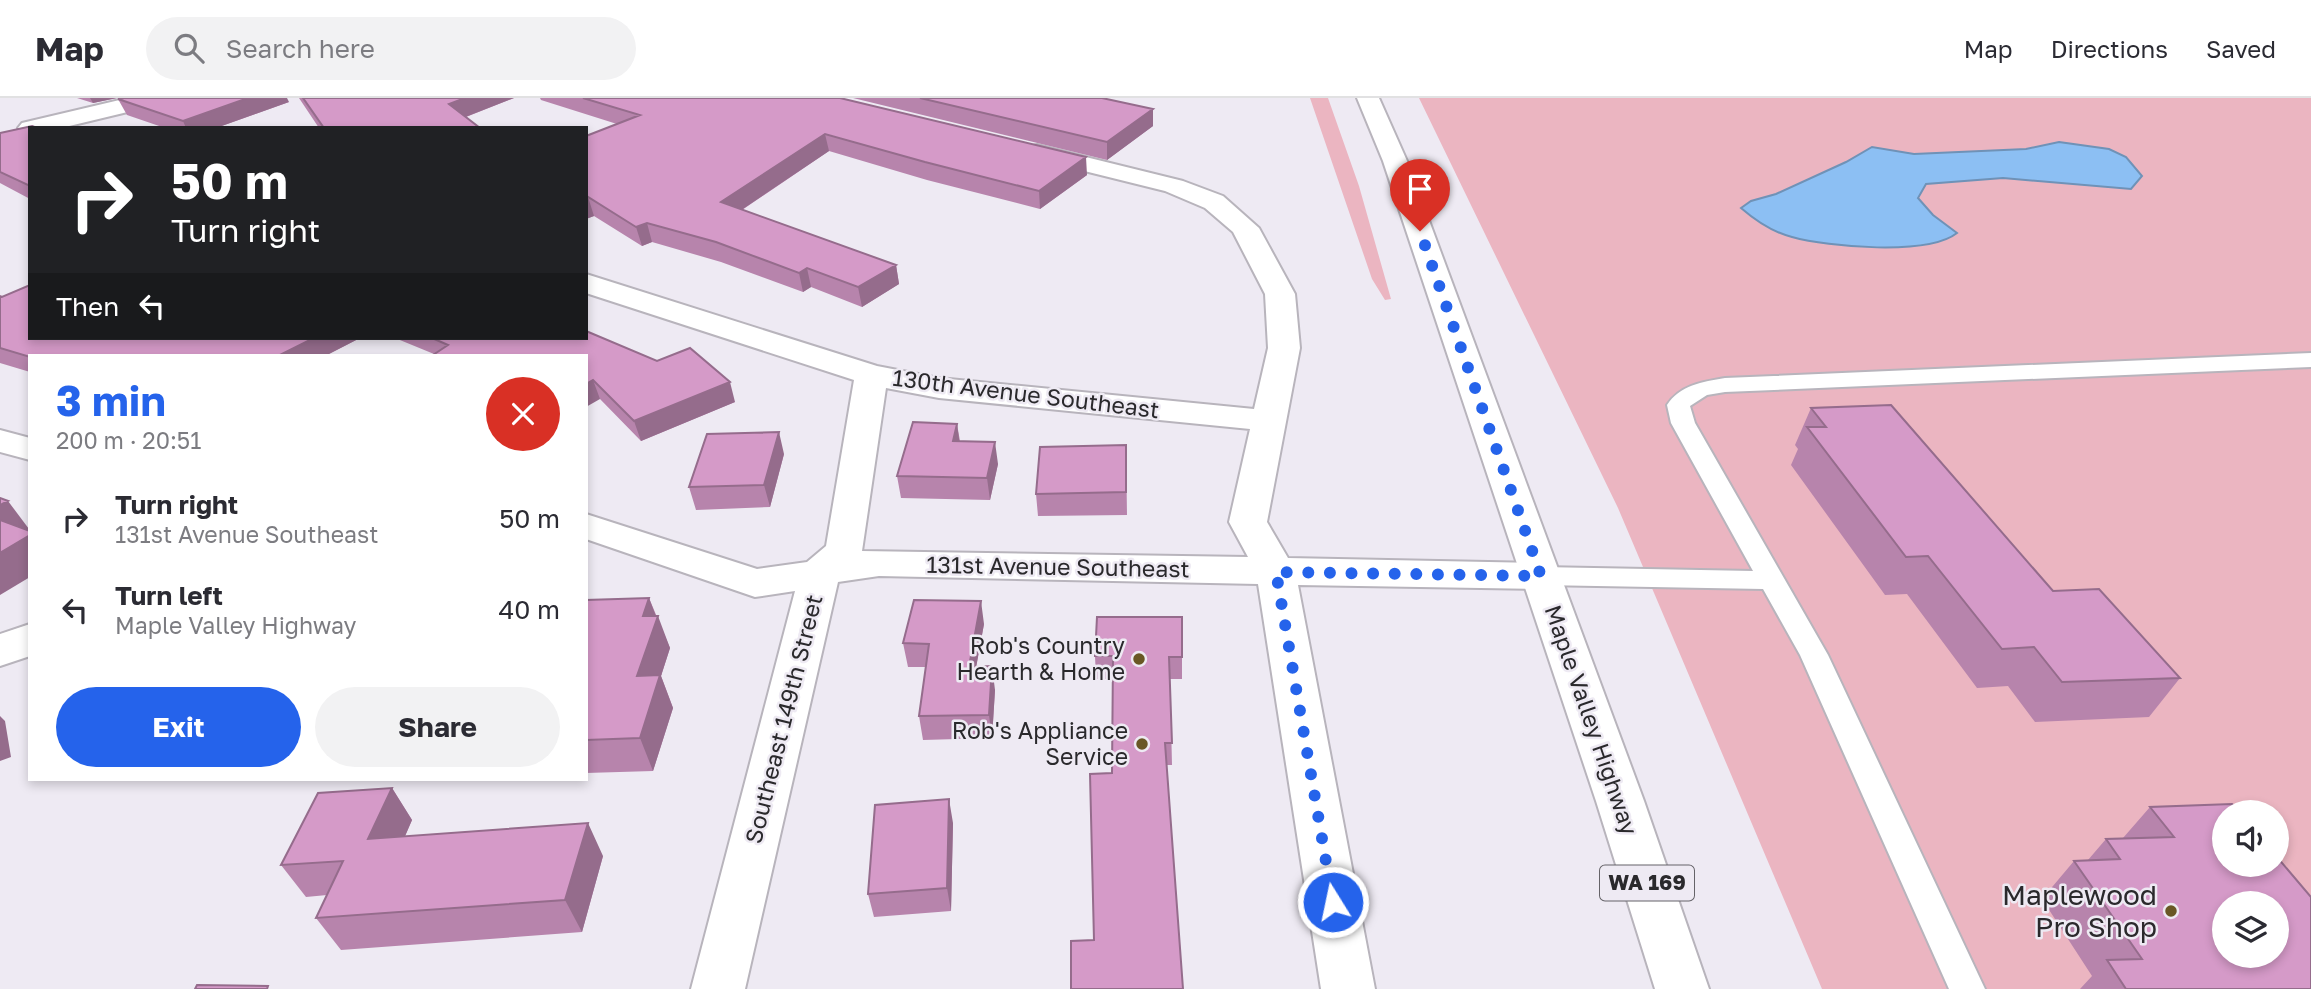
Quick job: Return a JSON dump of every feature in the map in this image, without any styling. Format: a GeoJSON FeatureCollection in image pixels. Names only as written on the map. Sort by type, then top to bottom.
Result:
{"type":"FeatureCollection","features":[{"type":"Feature","properties":{"kind":"street"},"geometry":{"type":"LineString","coordinates":[[38,126],[157,98]]}},
{"type":"Feature","properties":{"kind":"street","name":"Maple Valley Highway"},"geometry":{"type":"LineString","coordinates":[[1368,98],[1395,160],[1541,576],[1681,988]]}},
{"type":"Feature","properties":{"kind":"street"},"geometry":{"type":"LineString","coordinates":[[73,117],[99,126]]}},
{"type":"Feature","properties":{"kind":"street"},"geometry":{"type":"LineString","coordinates":[[1014,147],[1174,186],[1214,202],[1245,228],[1280,294],[1284,348],[1248,522],[1276,572],[1348,989]]}},
{"type":"Feature","properties":{"kind":"street","name":"130th Avenue Southeast"},"geometry":{"type":"LineString","coordinates":[[588,284],[871,375],[939,388],[1270,421]]}},
{"type":"Feature","properties":{"kind":"street","name":"Southeast 149th Street"},"geometry":{"type":"LineString","coordinates":[[718,989],[820,572],[836,560],[845,547],[871,375]]}},
{"type":"Feature","properties":{"kind":"street"},"geometry":{"type":"LineString","coordinates":[[0,440],[28,449]]}},
{"type":"Feature","properties":{"kind":"street","name":"131st Avenue Southeast"},"geometry":{"type":"LineString","coordinates":[[588,527],[755,583],[783,582],[853,564],[879,562],[1541,576]]}},
{"type":"Feature","properties":{"kind":"street"},"geometry":{"type":"LineString","coordinates":[[0,651],[28,640]]}},
{"type":"Feature","properties":{"kind":"lane"},"geometry":{"type":"LineString","coordinates":[[1966,989],[1814,655],[1683,423],[1678,405],[1687,394],[1725,385],[2311,360]]}},
{"type":"Feature","properties":{"kind":"lane"},"geometry":{"type":"LineString","coordinates":[[1541,576],[1770,580]]}},
{"type":"Feature","properties":{"kind":"shaded area"},"geometry":{"type":"Polygon","coordinates":[[[1310,98],[1328,98],[1359,186],[1391,299],[1385,300],[1372,279],[1310,98]]]}},
{"type":"Feature","properties":{"kind":"shaded area"},"geometry":{"type":"Polygon","coordinates":[[[1419,98],[2311,98],[2311,989],[1822,989],[1618,508],[1419,98]]]}},
{"type":"Feature","properties":{"kind":"water"},"geometry":{"type":"Polygon","coordinates":[[[2059,142],[2109,149],[2126,157],[2142,176],[2131,189],[2003,178],[1926,184],[1918,198],[1933,215],[1957,233],[1924,245],[1902,247],[1852,246],[1808,241],[1765,226],[1741,208],[1751,201],[1776,194],[1846,162],[1872,147],[1914,154],[2026,149],[2059,142]]]}},
{"type":"Feature","properties":{"kind":"building"},"geometry":{"type":"Polygon","coordinates":[[[248,98],[183,121],[118,99],[248,98]]]}},
{"type":"Feature","properties":{"kind":"building"},"geometry":{"type":"Polygon","coordinates":[[[303,98],[465,98],[449,104],[477,126],[323,126],[303,98]]]}},
{"type":"Feature","properties":{"kind":"building"},"geometry":{"type":"Polygon","coordinates":[[[583,98],[840,98],[1086,157],[1039,191],[825,134],[721,202],[896,265],[858,287],[807,268],[799,273],[716,242],[647,223],[636,227],[588,197],[588,135],[640,115],[583,98]]]}},
{"type":"Feature","properties":{"kind":"building"},"geometry":{"type":"Polygon","coordinates":[[[920,98],[1102,98],[1153,109],[1107,142],[920,98]]]}},
{"type":"Feature","properties":{"kind":"building"},"geometry":{"type":"Polygon","coordinates":[[[28,127],[28,185],[0,172],[0,133],[28,127]]]}},
{"type":"Feature","properties":{"kind":"building"},"geometry":{"type":"Polygon","coordinates":[[[28,286],[28,340],[310,340],[282,354],[28,354],[28,356],[0,348],[0,296],[28,286]]]}},
{"type":"Feature","properties":{"kind":"building"},"geometry":{"type":"Polygon","coordinates":[[[588,332],[657,361],[690,348],[730,382],[634,421],[593,380],[588,383],[588,354],[434,354],[448,345],[437,340],[588,340],[588,332]]]}},
{"type":"Feature","properties":{"kind":"building"},"geometry":{"type":"Polygon","coordinates":[[[1891,405],[2053,591],[2099,589],[2180,678],[2062,682],[2034,647],[2002,649],[1928,556],[1906,557],[1807,427],[1826,427],[1811,408],[1891,405]]]}},
{"type":"Feature","properties":{"kind":"building"},"geometry":{"type":"Polygon","coordinates":[[[913,422],[957,424],[953,441],[995,442],[987,478],[897,476],[913,422]]]}},
{"type":"Feature","properties":{"kind":"building"},"geometry":{"type":"Polygon","coordinates":[[[779,432],[764,485],[689,487],[707,434],[779,432]]]}},
{"type":"Feature","properties":{"kind":"building"},"geometry":{"type":"Polygon","coordinates":[[[1126,445],[1126,492],[1036,494],[1040,447],[1126,445]]]}},
{"type":"Feature","properties":{"kind":"building"},"geometry":{"type":"Polygon","coordinates":[[[0,520],[28,530],[28,536],[0,553],[0,520]]]}},
{"type":"Feature","properties":{"kind":"building"},"geometry":{"type":"Polygon","coordinates":[[[649,598],[643,616],[658,616],[637,676],[660,675],[640,738],[588,740],[588,600],[649,598]]]}},
{"type":"Feature","properties":{"kind":"building"},"geometry":{"type":"Polygon","coordinates":[[[914,600],[981,601],[969,667],[992,666],[989,715],[919,716],[929,644],[903,643],[914,600]]]}},
{"type":"Feature","properties":{"kind":"building"},"geometry":{"type":"Polygon","coordinates":[[[1097,617],[1182,617],[1182,657],[1169,657],[1172,743],[1165,743],[1183,989],[1071,989],[1071,941],[1094,940],[1090,774],[1112,773],[1113,656],[1095,656],[1097,617]]]}},
{"type":"Feature","properties":{"kind":"building"},"geometry":{"type":"Polygon","coordinates":[[[392,788],[368,839],[588,823],[565,900],[316,918],[343,861],[281,865],[318,793],[392,788]]]}},
{"type":"Feature","properties":{"kind":"building"},"geometry":{"type":"Polygon","coordinates":[[[949,799],[947,888],[868,894],[875,805],[949,799]]]}},
{"type":"Feature","properties":{"kind":"building"},"geometry":{"type":"Polygon","coordinates":[[[2212,805],[2212,877],[2289,877],[2289,871],[2311,897],[2311,989],[2126,989],[2107,960],[2142,959],[2074,861],[2120,859],[2106,839],[2174,837],[2150,807],[2212,805]]]}},
{"type":"Feature","properties":{"kind":"building"},"geometry":{"type":"Polygon","coordinates":[[[197,985],[268,986],[267,989],[195,989],[197,985]]]}},
{"type":"Feature","properties":{"kind":"place","name":"Rob's Country Hearth & Home"},"geometry":{"type":"Point","coordinates":[1139,659]}},
{"type":"Feature","properties":{"kind":"place","name":"Rob's Appliance Service"},"geometry":{"type":"Point","coordinates":[1142,744]}},
{"type":"Feature","properties":{"kind":"place","name":"Maplewood Pro Shop"},"geometry":{"type":"Point","coordinates":[2171,911]}},
{"type":"Feature","properties":{"kind":"route"},"geometry":{"type":"LineString","coordinates":[[1333,902],[1276,572],[1541,576],[1420,231]]}}]}
